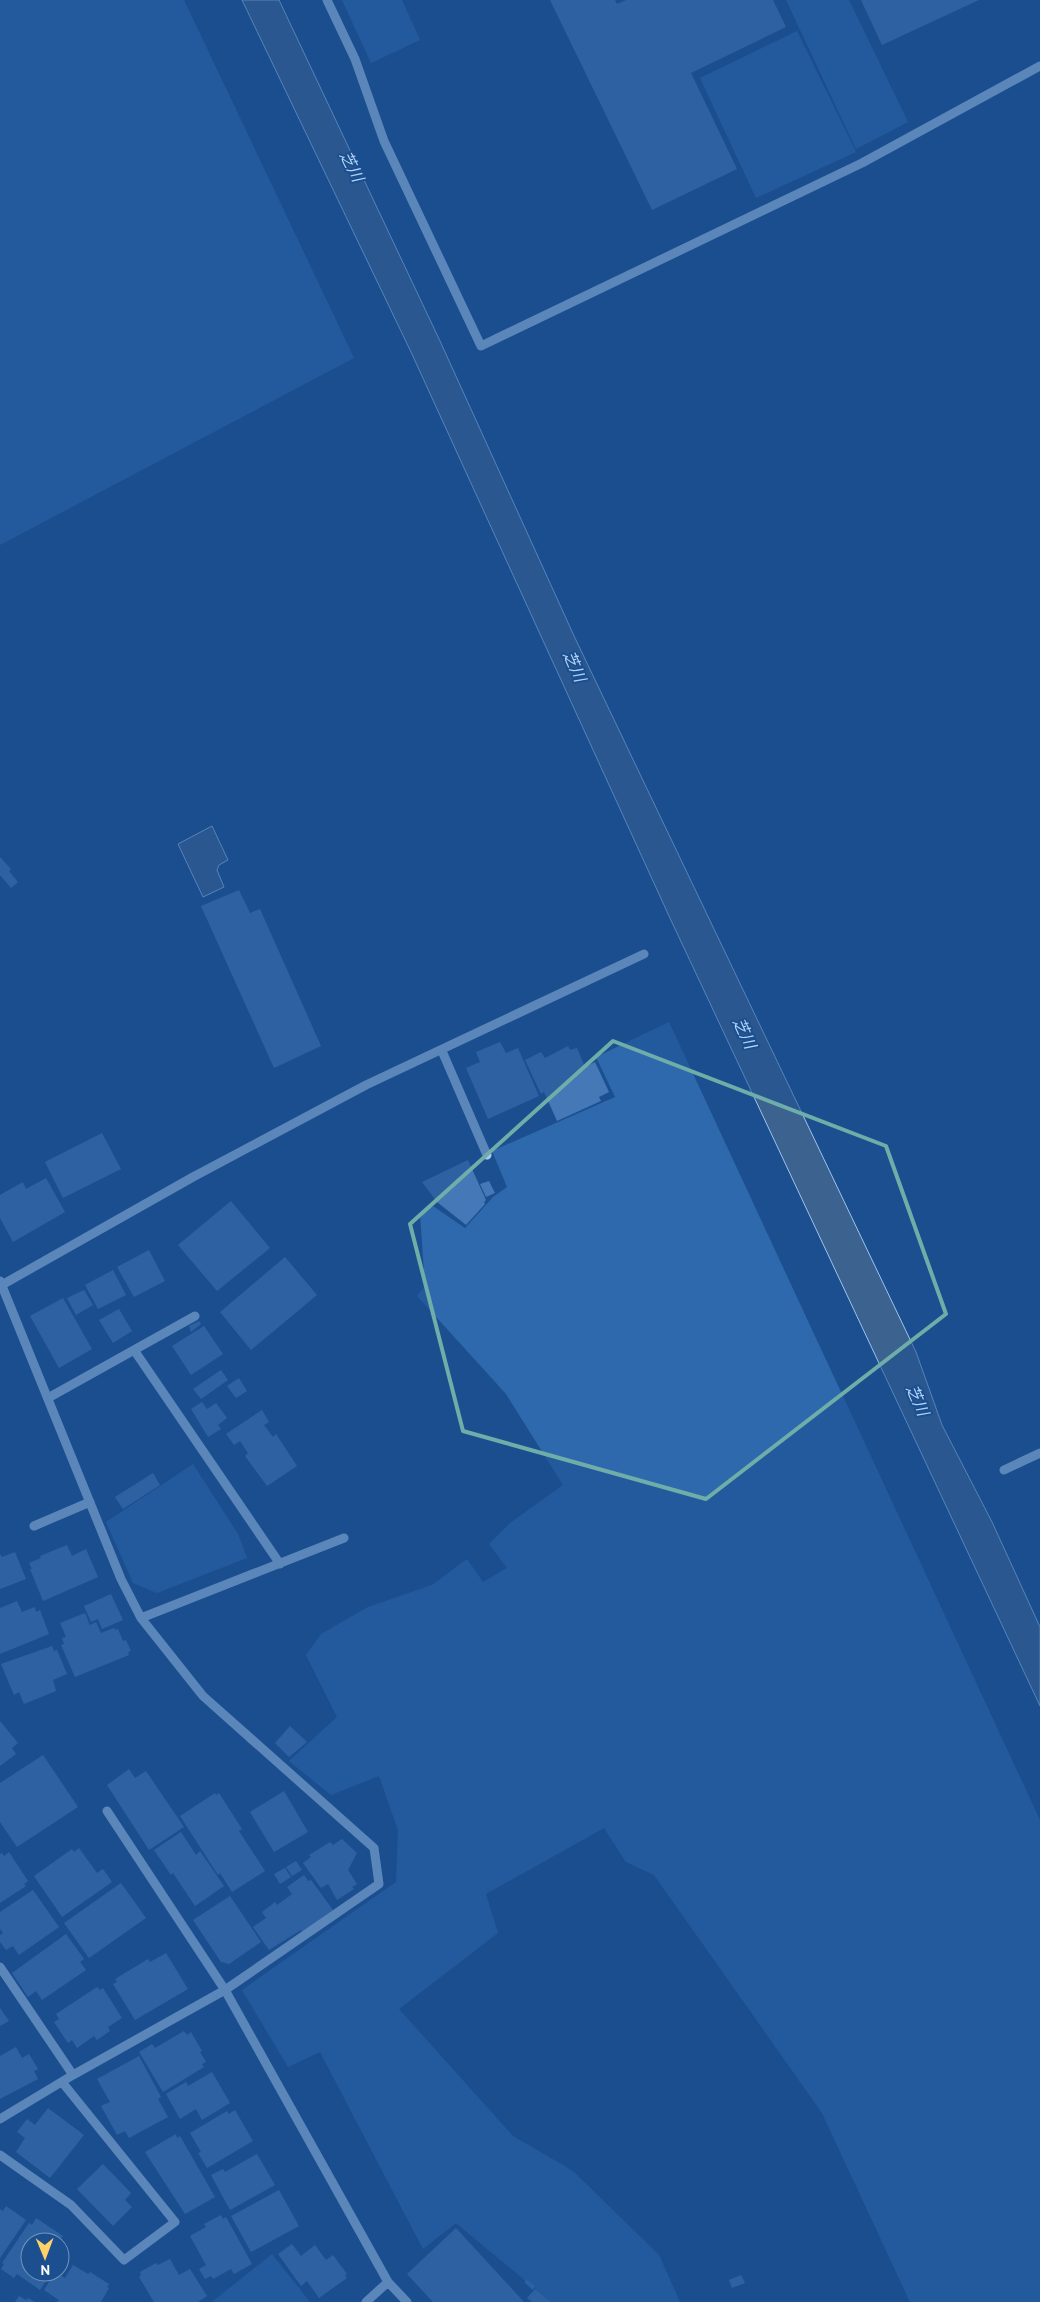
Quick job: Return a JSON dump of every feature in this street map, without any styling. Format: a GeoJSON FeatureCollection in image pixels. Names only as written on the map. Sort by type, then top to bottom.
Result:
{"type":"FeatureCollection","features":[{"type":"Feature","properties":{"kind":"street"},"geometry":{"type":"LineString","coordinates":[[327,0],[356,59],[384,141],[481,346],[862,163],[1040,66]]}},
{"type":"Feature","properties":{"kind":"street"},"geometry":{"type":"LineString","coordinates":[[0,2120],[73,2075],[225,1990],[379,1884],[374,1848],[203,1696],[141,1618],[121,1580],[1,1284],[194,1177],[366,1085],[442,1051],[644,954]]}},
{"type":"Feature","properties":{"kind":"street"},"geometry":{"type":"LineString","coordinates":[[442,1051],[487,1155]]}},
{"type":"Feature","properties":{"kind":"street"},"geometry":{"type":"LineString","coordinates":[[48,1398],[195,1316]]}},
{"type":"Feature","properties":{"kind":"street"},"geometry":{"type":"LineString","coordinates":[[134,1350],[280,1564]]}},
{"type":"Feature","properties":{"kind":"street"},"geometry":{"type":"LineString","coordinates":[[1004,1470],[1040,1452]]}},
{"type":"Feature","properties":{"kind":"street"},"geometry":{"type":"LineString","coordinates":[[34,1526],[90,1502]]}},
{"type":"Feature","properties":{"kind":"street"},"geometry":{"type":"LineString","coordinates":[[141,1618],[344,1538]]}},
{"type":"Feature","properties":{"kind":"street"},"geometry":{"type":"LineString","coordinates":[[107,1811],[225,1990],[388,2282],[408,2302]]}},
{"type":"Feature","properties":{"kind":"street"},"geometry":{"type":"LineString","coordinates":[[0,1967],[73,2075]]}},
{"type":"Feature","properties":{"kind":"street"},"geometry":{"type":"LineString","coordinates":[[0,2155],[71,2205],[124,2260],[175,2222],[62,2082]]}},
{"type":"Feature","properties":{"kind":"street"},"geometry":{"type":"LineString","coordinates":[[366,2302],[388,2282]]}},
{"type":"Feature","properties":{"kind":"highlighted area"},"geometry":{"type":"Polygon","coordinates":[[[613,1041],[886,1146],[946,1314],[706,1499],[463,1431],[410,1224],[613,1041]]]}},
{"type":"Feature","properties":{"kind":"shaded area"},"geometry":{"type":"Polygon","coordinates":[[[0,0],[184,0],[354,358],[0,545],[0,0]]]}},
{"type":"Feature","properties":{"kind":"shaded area"},"geometry":{"type":"Polygon","coordinates":[[[342,0],[402,0],[420,40],[371,63],[342,0]]]}},
{"type":"Feature","properties":{"kind":"shaded area"},"geometry":{"type":"Polygon","coordinates":[[[786,0],[849,0],[908,122],[856,149],[786,0]]]}},
{"type":"Feature","properties":{"kind":"shaded area"},"geometry":{"type":"Polygon","coordinates":[[[797,31],[856,152],[756,198],[700,78],[797,31]]]}},
{"type":"Feature","properties":{"kind":"shaded area"},"geometry":{"type":"Polygon","coordinates":[[[669,1022],[1040,1820],[1040,2302],[910,2302],[822,2113],[654,1875],[626,1862],[604,1828],[486,1894],[498,1933],[399,2009],[513,2136],[573,2171],[659,2255],[680,2302],[551,2302],[456,2223],[423,2249],[320,2052],[288,2067],[242,1990],[396,1882],[398,1830],[379,1776],[331,1795],[289,1761],[337,1717],[306,1655],[321,1634],[368,1607],[432,1585],[467,1559],[483,1582],[507,1568],[489,1544],[510,1523],[563,1485],[506,1394],[417,1296],[425,1286],[420,1214],[433,1206],[465,1228],[493,1197],[507,1187],[492,1151],[615,1097],[596,1057],[669,1022]]]}},
{"type":"Feature","properties":{"kind":"shaded area"},"geometry":{"type":"Polygon","coordinates":[[[193,1464],[238,1534],[247,1558],[157,1593],[133,1583],[106,1522],[193,1464]]]}},
{"type":"Feature","properties":{"kind":"shaded area"},"geometry":{"type":"Polygon","coordinates":[[[272,2254],[310,2302],[212,2302],[272,2254]]]}},
{"type":"Feature","properties":{"kind":"water","name":"芝川"},"geometry":{"type":"Polygon","coordinates":[[[242,0],[279,0],[440,341],[575,638],[916,1352],[942,1425],[992,1522],[1040,1627],[1040,1706],[669,916],[411,352],[242,0]]]}},
{"type":"Feature","properties":{"kind":"water"},"geometry":{"type":"Polygon","coordinates":[[[212,826],[228,860],[219,865],[217,870],[224,887],[203,897],[178,844],[212,826]]]}},
{"type":"Feature","properties":{"kind":"building"},"geometry":{"type":"Polygon","coordinates":[[[550,0],[615,0],[617,4],[626,0],[773,0],[786,27],[691,73],[737,169],[652,210],[550,0]]]}},
{"type":"Feature","properties":{"kind":"building"},"geometry":{"type":"Polygon","coordinates":[[[861,0],[979,0],[882,45],[861,0]]]}},
{"type":"Feature","properties":{"kind":"building"},"geometry":{"type":"Polygon","coordinates":[[[0,857],[11,869],[9,871],[18,882],[11,888],[0,875],[0,857]]]}},
{"type":"Feature","properties":{"kind":"building"},"geometry":{"type":"Polygon","coordinates":[[[239,890],[250,913],[260,909],[321,1046],[274,1068],[201,906],[239,890]]]}},
{"type":"Feature","properties":{"kind":"building"},"geometry":{"type":"Polygon","coordinates":[[[500,1042],[506,1053],[518,1048],[539,1096],[488,1119],[466,1068],[480,1062],[476,1052],[500,1042]]]}},
{"type":"Feature","properties":{"kind":"building"},"geometry":{"type":"Polygon","coordinates":[[[568,1046],[570,1050],[577,1048],[585,1067],[595,1062],[609,1092],[599,1097],[601,1101],[557,1121],[544,1092],[541,1094],[525,1060],[541,1052],[545,1058],[568,1046]]]}},
{"type":"Feature","properties":{"kind":"building"},"geometry":{"type":"Polygon","coordinates":[[[102,1133],[121,1169],[63,1198],[45,1162],[102,1133]]]}},
{"type":"Feature","properties":{"kind":"building"},"geometry":{"type":"Polygon","coordinates":[[[468,1160],[486,1200],[485,1204],[466,1225],[437,1202],[422,1182],[468,1160]]]}},
{"type":"Feature","properties":{"kind":"building"},"geometry":{"type":"Polygon","coordinates":[[[46,1178],[65,1212],[13,1242],[0,1218],[0,1195],[23,1182],[26,1189],[46,1178]]]}},
{"type":"Feature","properties":{"kind":"building"},"geometry":{"type":"Polygon","coordinates":[[[489,1181],[495,1193],[486,1197],[480,1184],[489,1181]]]}},
{"type":"Feature","properties":{"kind":"building"},"geometry":{"type":"Polygon","coordinates":[[[231,1201],[270,1248],[217,1291],[178,1245],[231,1201]]]}},
{"type":"Feature","properties":{"kind":"building"},"geometry":{"type":"Polygon","coordinates":[[[149,1250],[165,1281],[134,1297],[117,1267],[149,1250]]]}},
{"type":"Feature","properties":{"kind":"building"},"geometry":{"type":"Polygon","coordinates":[[[285,1257],[317,1295],[251,1350],[220,1312],[285,1257]]]}},
{"type":"Feature","properties":{"kind":"building"},"geometry":{"type":"Polygon","coordinates":[[[113,1270],[126,1295],[98,1309],[85,1285],[113,1270]]]}},
{"type":"Feature","properties":{"kind":"building"},"geometry":{"type":"Polygon","coordinates":[[[84,1290],[93,1305],[76,1315],[67,1298],[84,1290]]]}},
{"type":"Feature","properties":{"kind":"building"},"geometry":{"type":"Polygon","coordinates":[[[63,1298],[92,1349],[59,1368],[30,1316],[63,1298]]]}},
{"type":"Feature","properties":{"kind":"building"},"geometry":{"type":"Polygon","coordinates":[[[119,1309],[132,1331],[113,1343],[99,1320],[119,1309]]]}},
{"type":"Feature","properties":{"kind":"building"},"geometry":{"type":"Polygon","coordinates":[[[199,1321],[201,1324],[191,1332],[189,1326],[199,1321]]]}},
{"type":"Feature","properties":{"kind":"building"},"geometry":{"type":"Polygon","coordinates":[[[204,1326],[223,1354],[191,1375],[172,1346],[204,1326]]]}},
{"type":"Feature","properties":{"kind":"building"},"geometry":{"type":"Polygon","coordinates":[[[221,1370],[228,1380],[201,1399],[193,1389],[221,1370]]]}},
{"type":"Feature","properties":{"kind":"building"},"geometry":{"type":"Polygon","coordinates":[[[239,1378],[247,1391],[236,1398],[227,1386],[239,1378]]]}},
{"type":"Feature","properties":{"kind":"building"},"geometry":{"type":"Polygon","coordinates":[[[202,1402],[207,1409],[216,1403],[227,1418],[218,1425],[221,1429],[208,1437],[191,1409],[202,1402]]]}},
{"type":"Feature","properties":{"kind":"building"},"geometry":{"type":"Polygon","coordinates":[[[262,1410],[269,1422],[264,1425],[273,1437],[276,1434],[297,1466],[267,1486],[245,1456],[248,1453],[240,1441],[234,1445],[226,1434],[262,1410]]]}},
{"type":"Feature","properties":{"kind":"building"},"geometry":{"type":"Polygon","coordinates":[[[153,1473],[160,1485],[123,1509],[115,1497],[153,1473]]]}},
{"type":"Feature","properties":{"kind":"building"},"geometry":{"type":"Polygon","coordinates":[[[67,1545],[72,1556],[86,1549],[98,1577],[43,1601],[29,1563],[41,1558],[40,1556],[67,1545]]]}},
{"type":"Feature","properties":{"kind":"building"},"geometry":{"type":"Polygon","coordinates":[[[15,1552],[26,1579],[0,1589],[0,1554],[2,1557],[15,1552]]]}},
{"type":"Feature","properties":{"kind":"building"},"geometry":{"type":"Polygon","coordinates":[[[111,1594],[123,1620],[102,1629],[98,1619],[91,1622],[84,1606],[111,1594]]]}},
{"type":"Feature","properties":{"kind":"building"},"geometry":{"type":"Polygon","coordinates":[[[17,1601],[22,1612],[35,1607],[36,1612],[40,1610],[49,1634],[0,1654],[0,1608],[17,1601]]]}},
{"type":"Feature","properties":{"kind":"building"},"geometry":{"type":"Polygon","coordinates":[[[85,1613],[90,1625],[96,1622],[101,1633],[114,1628],[115,1630],[118,1629],[123,1641],[126,1640],[131,1651],[128,1652],[129,1655],[75,1677],[61,1645],[64,1644],[62,1638],[66,1637],[60,1623],[85,1613]]]}},
{"type":"Feature","properties":{"kind":"building"},"geometry":{"type":"Polygon","coordinates":[[[52,1646],[54,1651],[57,1650],[67,1674],[53,1680],[56,1691],[24,1704],[19,1692],[14,1695],[1,1664],[52,1646]]]}},
{"type":"Feature","properties":{"kind":"building"},"geometry":{"type":"Polygon","coordinates":[[[0,1721],[18,1743],[12,1748],[16,1754],[0,1766],[0,1721]]]}},
{"type":"Feature","properties":{"kind":"building"},"geometry":{"type":"Polygon","coordinates":[[[290,1726],[307,1742],[289,1757],[275,1743],[290,1726]]]}},
{"type":"Feature","properties":{"kind":"building"},"geometry":{"type":"Polygon","coordinates":[[[43,1755],[78,1807],[17,1847],[0,1822],[0,1783],[43,1755]]]}},
{"type":"Feature","properties":{"kind":"building"},"geometry":{"type":"Polygon","coordinates":[[[129,1769],[135,1778],[146,1771],[184,1827],[149,1850],[107,1785],[129,1769]]]}},
{"type":"Feature","properties":{"kind":"building"},"geometry":{"type":"Polygon","coordinates":[[[284,1791],[308,1832],[274,1852],[250,1812],[284,1791]]]}},
{"type":"Feature","properties":{"kind":"building"},"geometry":{"type":"Polygon","coordinates":[[[215,1793],[216,1795],[219,1793],[242,1829],[239,1831],[265,1871],[232,1892],[220,1873],[218,1875],[180,1816],[215,1793]]]}},
{"type":"Feature","properties":{"kind":"building"},"geometry":{"type":"Polygon","coordinates":[[[181,1832],[196,1855],[200,1851],[224,1886],[195,1906],[173,1873],[171,1875],[154,1850],[181,1832]]]}},
{"type":"Feature","properties":{"kind":"building"},"geometry":{"type":"Polygon","coordinates":[[[342,1839],[357,1853],[348,1870],[357,1884],[352,1887],[354,1889],[337,1900],[328,1884],[321,1888],[303,1863],[311,1857],[309,1855],[330,1842],[333,1845],[342,1839]]]}},
{"type":"Feature","properties":{"kind":"building"},"geometry":{"type":"Polygon","coordinates":[[[79,1848],[97,1873],[103,1869],[112,1882],[62,1917],[34,1876],[72,1849],[74,1852],[79,1848]]]}},
{"type":"Feature","properties":{"kind":"building"},"geometry":{"type":"Polygon","coordinates":[[[9,1852],[28,1881],[24,1884],[26,1886],[0,1903],[0,1854],[2,1853],[4,1856],[9,1852]]]}},
{"type":"Feature","properties":{"kind":"building"},"geometry":{"type":"Polygon","coordinates":[[[296,1861],[302,1870],[292,1876],[286,1867],[296,1861]]]}},
{"type":"Feature","properties":{"kind":"building"},"geometry":{"type":"Polygon","coordinates":[[[285,1868],[291,1877],[280,1884],[274,1874],[285,1868]]]}},
{"type":"Feature","properties":{"kind":"building"},"geometry":{"type":"Polygon","coordinates":[[[304,1875],[308,1881],[311,1880],[333,1910],[303,1932],[301,1930],[269,1950],[253,1927],[266,1918],[262,1912],[275,1902],[277,1905],[292,1894],[287,1887],[304,1875]]]}},
{"type":"Feature","properties":{"kind":"building"},"geometry":{"type":"Polygon","coordinates":[[[121,1883],[146,1918],[89,1958],[64,1923],[121,1883]]]}},
{"type":"Feature","properties":{"kind":"building"},"geometry":{"type":"Polygon","coordinates":[[[33,1890],[59,1927],[19,1955],[13,1946],[6,1950],[0,1942],[0,1935],[3,1933],[0,1929],[0,1912],[33,1890]]]}},
{"type":"Feature","properties":{"kind":"building"},"geometry":{"type":"Polygon","coordinates":[[[230,1896],[261,1942],[229,1964],[221,1962],[193,1920],[230,1896]]]}},
{"type":"Feature","properties":{"kind":"building"},"geometry":{"type":"Polygon","coordinates":[[[66,1934],[84,1959],[80,1962],[86,1970],[42,2000],[36,1991],[28,1997],[12,1973],[66,1934]]]}},
{"type":"Feature","properties":{"kind":"building"},"geometry":{"type":"Polygon","coordinates":[[[166,1953],[188,1989],[135,2020],[113,1984],[117,1982],[115,1979],[148,1959],[150,1962],[166,1953]]]}},
{"type":"Feature","properties":{"kind":"building"},"geometry":{"type":"Polygon","coordinates":[[[97,1987],[100,1990],[103,1988],[122,2018],[108,2027],[110,2031],[97,2040],[94,2036],[77,2048],[72,2040],[68,2043],[54,2022],[59,2019],[56,2014],[97,1987]]]}},
{"type":"Feature","properties":{"kind":"building"},"geometry":{"type":"Polygon","coordinates":[[[0,2008],[9,2021],[0,2026],[0,2008]]]}},
{"type":"Feature","properties":{"kind":"building"},"geometry":{"type":"Polygon","coordinates":[[[184,2031],[187,2035],[191,2032],[206,2062],[202,2064],[204,2067],[163,2092],[139,2052],[152,2044],[155,2048],[184,2031]]]}},
{"type":"Feature","properties":{"kind":"building"},"geometry":{"type":"Polygon","coordinates":[[[16,2047],[22,2058],[29,2054],[38,2069],[34,2071],[38,2079],[0,2099],[0,2056],[16,2047]]]}},
{"type":"Feature","properties":{"kind":"building"},"geometry":{"type":"Polygon","coordinates":[[[139,2056],[161,2097],[158,2099],[168,2117],[129,2138],[125,2131],[117,2135],[101,2106],[110,2102],[97,2079],[139,2056]]]}},
{"type":"Feature","properties":{"kind":"building"},"geometry":{"type":"Polygon","coordinates":[[[212,2072],[230,2103],[202,2120],[196,2109],[180,2119],[166,2094],[186,2082],[188,2086],[212,2072]]]}},
{"type":"Feature","properties":{"kind":"building"},"geometry":{"type":"Polygon","coordinates":[[[48,2108],[84,2135],[50,2178],[16,2152],[25,2138],[17,2132],[27,2119],[35,2125],[48,2108]]]}},
{"type":"Feature","properties":{"kind":"building"},"geometry":{"type":"Polygon","coordinates":[[[235,2110],[253,2141],[207,2168],[198,2153],[201,2152],[190,2133],[227,2111],[229,2114],[235,2110]]]}},
{"type":"Feature","properties":{"kind":"building"},"geometry":{"type":"Polygon","coordinates":[[[176,2134],[177,2138],[180,2136],[215,2197],[185,2214],[145,2152],[176,2134]]]}},
{"type":"Feature","properties":{"kind":"building"},"geometry":{"type":"Polygon","coordinates":[[[257,2154],[275,2185],[230,2210],[211,2175],[223,2169],[225,2172],[257,2154]]]}},
{"type":"Feature","properties":{"kind":"building"},"geometry":{"type":"Polygon","coordinates":[[[103,2164],[131,2193],[125,2200],[132,2207],[113,2226],[77,2189],[103,2164]]]}},
{"type":"Feature","properties":{"kind":"building"},"geometry":{"type":"Polygon","coordinates":[[[279,2190],[299,2226],[251,2252],[231,2216],[279,2190]]]}},
{"type":"Feature","properties":{"kind":"building"},"geometry":{"type":"Polygon","coordinates":[[[6,2206],[26,2220],[0,2258],[0,2209],[3,2211],[6,2206]]]}},
{"type":"Feature","properties":{"kind":"building"},"geometry":{"type":"Polygon","coordinates":[[[221,2215],[223,2219],[226,2217],[252,2264],[234,2274],[231,2269],[213,2279],[211,2276],[205,2279],[199,2269],[206,2265],[190,2236],[206,2227],[204,2224],[221,2215]]]}},
{"type":"Feature","properties":{"kind":"building"},"geometry":{"type":"Polygon","coordinates":[[[36,2218],[57,2232],[23,2232],[29,2223],[32,2225],[36,2218]]]}},
{"type":"Feature","properties":{"kind":"building"},"geometry":{"type":"Polygon","coordinates":[[[456,2228],[524,2302],[433,2302],[407,2274],[456,2228]]]}},
{"type":"Feature","properties":{"kind":"building"},"geometry":{"type":"Polygon","coordinates":[[[20,2236],[20,2276],[17,2274],[14,2278],[1,2269],[4,2264],[2,2263],[20,2236]]]}},
{"type":"Feature","properties":{"kind":"building"},"geometry":{"type":"Polygon","coordinates":[[[292,2244],[301,2256],[315,2245],[326,2260],[333,2255],[347,2274],[345,2275],[347,2278],[319,2298],[307,2281],[301,2286],[278,2254],[292,2244]]]}},
{"type":"Feature","properties":{"kind":"building"},"geometry":{"type":"Polygon","coordinates":[[[170,2259],[179,2275],[190,2269],[207,2296],[198,2302],[154,2302],[139,2277],[141,2275],[140,2272],[156,2263],[158,2265],[170,2259]]]}},
{"type":"Feature","properties":{"kind":"building"},"geometry":{"type":"Polygon","coordinates":[[[73,2265],[88,2274],[90,2272],[109,2284],[107,2287],[109,2288],[101,2302],[57,2302],[59,2300],[44,2290],[49,2282],[70,2282],[70,2270],[73,2265]]]}},
{"type":"Feature","properties":{"kind":"building"},"geometry":{"type":"Polygon","coordinates":[[[741,2275],[745,2283],[732,2288],[729,2280],[741,2275]]]}},
{"type":"Feature","properties":{"kind":"building"},"geometry":{"type":"Polygon","coordinates":[[[527,2280],[535,2286],[533,2290],[524,2282],[527,2280]]]}},
{"type":"Feature","properties":{"kind":"building"},"geometry":{"type":"Polygon","coordinates":[[[28,2282],[45,2282],[40,2290],[28,2282]]]}},
{"type":"Feature","properties":{"kind":"building"},"geometry":{"type":"Polygon","coordinates":[[[535,2289],[551,2302],[532,2302],[527,2298],[535,2289]]]}},
{"type":"Feature","properties":{"kind":"building"},"geometry":{"type":"Polygon","coordinates":[[[19,2296],[26,2300],[28,2298],[35,2302],[15,2302],[19,2296]]]}}]}
